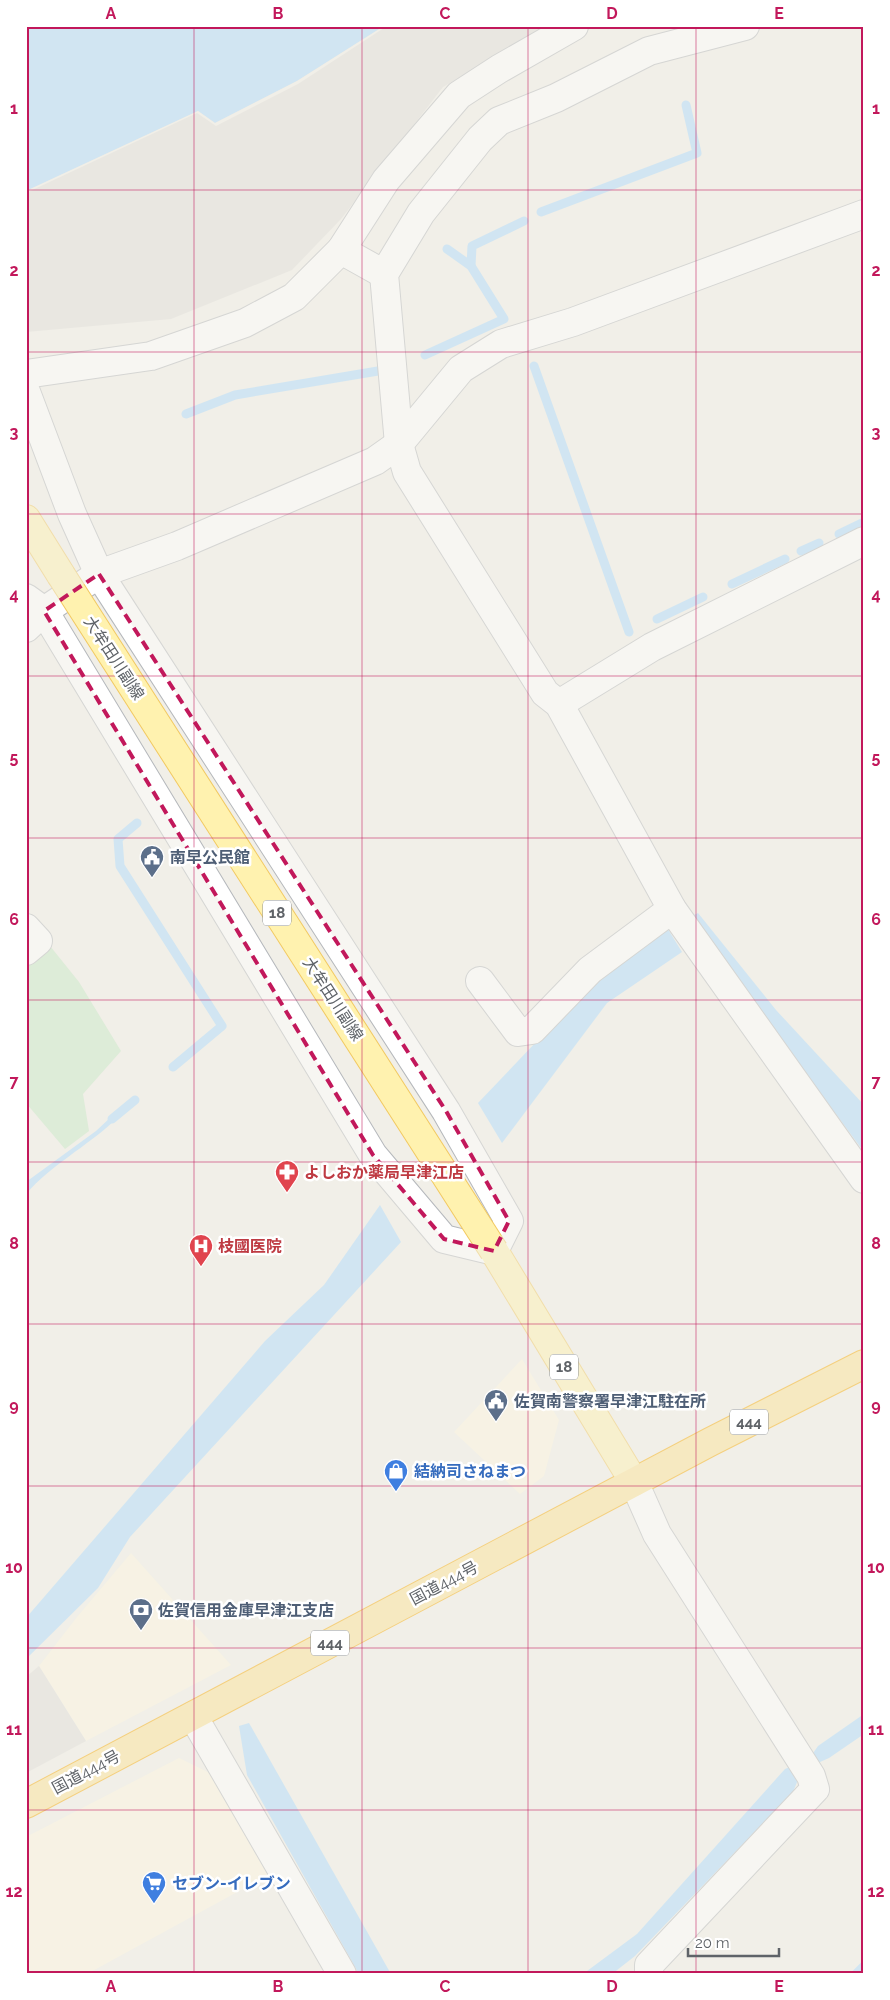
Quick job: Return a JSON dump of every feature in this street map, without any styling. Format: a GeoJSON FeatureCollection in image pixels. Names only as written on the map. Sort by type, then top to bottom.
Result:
{"type":"FeatureCollection","features":[{"type":"Feature","properties":{"kind":"highway","name":"国道444号"},"geometry":{"type":"LineString","coordinates":[[26,1804],[634,1482],[864,1364]]}},
{"type":"Feature","properties":{"kind":"main road","name":"大牟田川副線"},"geometry":{"type":"LineString","coordinates":[[26,519],[494,1251],[634,1482]]}},
{"type":"Feature","properties":{"kind":"street"},"geometry":{"type":"LineString","coordinates":[[26,374],[151,356],[245,323],[294,297],[341,250],[386,180],[459,95],[499,68],[574,26]]}},
{"type":"Feature","properties":{"kind":"street"},"geometry":{"type":"LineString","coordinates":[[745,26],[650,51],[556,98],[499,121],[480,139],[421,213],[384,274],[399,444],[407,472],[545,694],[559,704],[672,910],[864,1179]]}},
{"type":"Feature","properties":{"kind":"street"},"geometry":{"type":"LineString","coordinates":[[26,392],[72,514],[99,574],[446,1111],[509,1221],[494,1251],[444,1238],[373,1155],[32,612],[99,574],[177,546],[375,461],[399,444],[461,369],[501,344],[573,322],[864,214]]}},
{"type":"Feature","properties":{"kind":"street"},"geometry":{"type":"LineString","coordinates":[[341,250],[384,274]]}},
{"type":"Feature","properties":{"kind":"street"},"geometry":{"type":"LineString","coordinates":[[559,704],[652,647],[864,541]]}},
{"type":"Feature","properties":{"kind":"street"},"geometry":{"type":"LineString","coordinates":[[480,981],[518,1032],[532,1030],[590,970],[672,910]]}},
{"type":"Feature","properties":{"kind":"street"},"geometry":{"type":"LineString","coordinates":[[26,928],[38,941],[26,951]]}},
{"type":"Feature","properties":{"kind":"street"},"geometry":{"type":"LineString","coordinates":[[634,1482],[657,1534],[804,1766],[815,1789],[649,1965],[648,1974]]}},
{"type":"Feature","properties":{"kind":"street"},"geometry":{"type":"LineString","coordinates":[[193,1716],[342,1974]]}},
{"type":"Feature","properties":{"kind":"highlighted area"},"geometry":{"type":"Polygon","coordinates":[[[99,574],[446,1111],[509,1221],[494,1251],[444,1239],[373,1155],[44,611],[99,574]]]}},
{"type":"Feature","properties":{"kind":"shaded area"},"geometry":{"type":"Polygon","coordinates":[[[26,26],[550,26],[443,87],[341,219],[292,270],[171,319],[26,332],[26,26]]]}},
{"type":"Feature","properties":{"kind":"shaded area"},"geometry":{"type":"Polygon","coordinates":[[[522,1359],[559,1420],[544,1476],[520,1494],[454,1432],[522,1359]]]}},
{"type":"Feature","properties":{"kind":"shaded area"},"geometry":{"type":"Polygon","coordinates":[[[131,1553],[231,1665],[86,1741],[39,1666],[131,1553]]]}},
{"type":"Feature","properties":{"kind":"shaded area"},"geometry":{"type":"Polygon","coordinates":[[[39,1666],[86,1741],[26,1773],[26,1677],[39,1666]]]}},
{"type":"Feature","properties":{"kind":"shaded area"},"geometry":{"type":"Polygon","coordinates":[[[179,1758],[212,1774],[270,1874],[87,1974],[26,1974],[26,1837],[179,1758]]]}},
{"type":"Feature","properties":{"kind":"green space"},"geometry":{"type":"Polygon","coordinates":[[[46,941],[79,982],[121,1051],[83,1094],[89,1131],[65,1149],[26,1103],[26,959],[46,941]]]}},
{"type":"Feature","properties":{"kind":"water"},"geometry":{"type":"Polygon","coordinates":[[[26,26],[384,26],[297,81],[215,123],[198,111],[26,191],[26,26]]]}},
{"type":"Feature","properties":{"kind":"water"},"geometry":{"type":"Polygon","coordinates":[[[698,913],[776,1010],[864,1105],[864,1152],[690,917],[698,913]]]}},
{"type":"Feature","properties":{"kind":"water"},"geometry":{"type":"Polygon","coordinates":[[[666,926],[682,952],[607,1003],[502,1143],[478,1103],[577,999],[666,926]]]}},
{"type":"Feature","properties":{"kind":"water"},"geometry":{"type":"Polygon","coordinates":[[[111,1117],[114,1121],[46,1174],[26,1194],[26,1182],[96,1131],[111,1117]]]}},
{"type":"Feature","properties":{"kind":"water"},"geometry":{"type":"Polygon","coordinates":[[[380,1205],[401,1242],[130,1537],[98,1588],[26,1659],[26,1618],[265,1341],[324,1285],[380,1205]]]}},
{"type":"Feature","properties":{"kind":"water"},"geometry":{"type":"Polygon","coordinates":[[[864,1714],[864,1734],[829,1758],[802,1770],[793,1792],[635,1956],[612,1974],[583,1974],[637,1934],[785,1769],[809,1759],[818,1746],[864,1714]]]}},
{"type":"Feature","properties":{"kind":"water"},"geometry":{"type":"Polygon","coordinates":[[[249,1723],[391,1974],[359,1974],[247,1775],[239,1726],[249,1723]]]}},
{"type":"Feature","properties":{"kind":"pier"},"geometry":{"type":"Polygon","coordinates":[[[384,26],[387,26],[298,84],[216,126],[197,113],[26,193],[26,191],[198,111],[215,123],[297,81],[384,26]]]}},
{"type":"Feature","properties":{"kind":"waterway"},"geometry":{"type":"LineString","coordinates":[[541,212],[697,153],[686,105]]}},
{"type":"Feature","properties":{"kind":"waterway"},"geometry":{"type":"LineString","coordinates":[[471,266],[472,246],[524,221]]}},
{"type":"Feature","properties":{"kind":"waterway"},"geometry":{"type":"LineString","coordinates":[[425,355],[504,319],[471,266],[447,249]]}},
{"type":"Feature","properties":{"kind":"waterway"},"geometry":{"type":"LineString","coordinates":[[534,366],[629,632]]}},
{"type":"Feature","properties":{"kind":"waterway"},"geometry":{"type":"LineString","coordinates":[[186,414],[235,395],[378,371]]}},
{"type":"Feature","properties":{"kind":"waterway"},"geometry":{"type":"LineString","coordinates":[[839,534],[864,522]]}},
{"type":"Feature","properties":{"kind":"waterway"},"geometry":{"type":"LineString","coordinates":[[801,551],[819,543]]}},
{"type":"Feature","properties":{"kind":"waterway"},"geometry":{"type":"LineString","coordinates":[[732,584],[785,559]]}},
{"type":"Feature","properties":{"kind":"waterway"},"geometry":{"type":"LineString","coordinates":[[657,619],[703,597]]}},
{"type":"Feature","properties":{"kind":"waterway"},"geometry":{"type":"LineString","coordinates":[[137,823],[118,839],[120,866],[222,1026],[173,1067]]}},
{"type":"Feature","properties":{"kind":"waterway"},"geometry":{"type":"LineString","coordinates":[[112,1119],[135,1100]]}},
{"type":"Feature","properties":{"kind":"waterway"},"geometry":{"type":"LineString","coordinates":[[856,1974],[864,1966]]}},
{"type":"Feature","properties":{"kind":"place","name":"南早公民館"},"geometry":{"type":"Point","coordinates":[152,878]}},
{"type":"Feature","properties":{"kind":"place","name":"よしおか薬局早津江店"},"geometry":{"type":"Point","coordinates":[287,1193]}},
{"type":"Feature","properties":{"kind":"place","name":"枝國医院"},"geometry":{"type":"Point","coordinates":[201,1267]}},
{"type":"Feature","properties":{"kind":"place","name":"佐賀南警察署早津江駐在所"},"geometry":{"type":"Point","coordinates":[496,1422]}},
{"type":"Feature","properties":{"kind":"place","name":"結納司さねまつ"},"geometry":{"type":"Point","coordinates":[396,1492]}},
{"type":"Feature","properties":{"kind":"place","name":"佐賀信用金庫早津江支店"},"geometry":{"type":"Point","coordinates":[141,1631]}},
{"type":"Feature","properties":{"kind":"place","name":"セブン-イレブン"},"geometry":{"type":"Point","coordinates":[154,1904]}}]}
